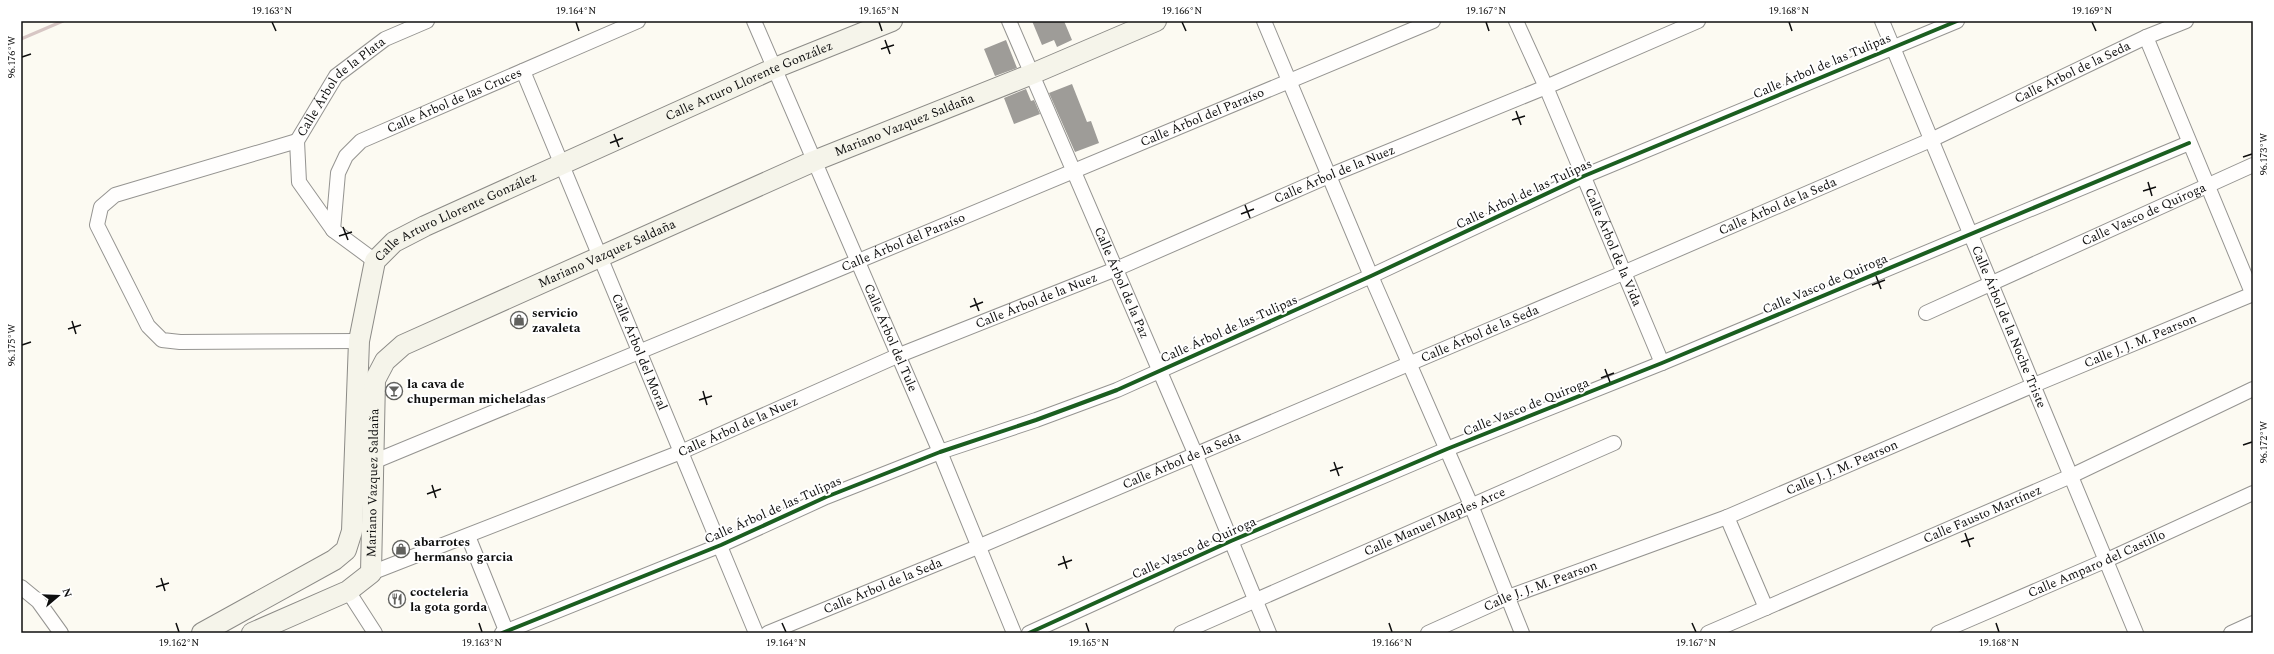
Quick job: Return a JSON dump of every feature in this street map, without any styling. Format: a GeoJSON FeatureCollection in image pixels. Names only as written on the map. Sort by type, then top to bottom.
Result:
{"type":"FeatureCollection","features":[{"type":"Feature","properties":{"kind":"street","name":"Calle Árbol de la Plata"},"geometry":{"type":"LineString","coordinates":[[333,230],[299,182],[297,141],[336,76],[386,39],[427,21]]}},
{"type":"Feature","properties":{"kind":"street","name":"Calle Árbol de las Cruces"},"geometry":{"type":"LineString","coordinates":[[333,230],[338,173],[346,156],[361,140],[638,21]]}},
{"type":"Feature","properties":{"kind":"street","name":"Calle Árbol del Tule"},"geometry":{"type":"LineString","coordinates":[[754,21],[776,68],[897,356],[980,546],[1014,633]]}},
{"type":"Feature","properties":{"kind":"street","name":"Calle Arturo Llorente González"},"geometry":{"type":"LineString","coordinates":[[202,633],[334,560],[346,550],[352,531],[359,341],[375,261],[394,242],[776,68],[892,21]]}},
{"type":"Feature","properties":{"kind":"street","name":"Calle Árbol de la Paz"},"geometry":{"type":"LineString","coordinates":[[1009,21],[1195,453],[1269,633]]}},
{"type":"Feature","properties":{"kind":"street","name":"Mariano Vazquez Saldaña"},"geometry":{"type":"LineString","coordinates":[[252,633],[348,591],[371,573],[375,380],[385,361],[403,345],[814,161],[1032,74],[1156,21]]}},
{"type":"Feature","properties":{"kind":"street"},"geometry":{"type":"LineString","coordinates":[[1264,21],[1331,176],[1371,276],[1471,506],[1522,633]]}},
{"type":"Feature","properties":{"kind":"street","name":"Calle Árbol del Paraíso"},"geometry":{"type":"LineString","coordinates":[[373,462],[640,353],[857,260],[1433,21]]}},
{"type":"Feature","properties":{"kind":"street","name":"Calle Árbol de la Vida"},"geometry":{"type":"LineString","coordinates":[[1516,21],[1584,176],[1623,273],[1662,363]]}},
{"type":"Feature","properties":{"kind":"street","name":"Calle Árbol de la Nuez"},"geometry":{"type":"LineString","coordinates":[[371,573],[681,452],[897,356],[1116,269],[1331,176],[1546,87],[1698,21]]}},
{"type":"Feature","properties":{"kind":"street","name":"Calle Árbol de la Noche Triste"},"geometry":{"type":"LineString","coordinates":[[1882,21],[1933,139],[1970,234],[2136,633]]}},
{"type":"Feature","properties":{"kind":"street","name":"Calle Árbol de las Tulipas"},"geometry":{"type":"LineString","coordinates":[[505,632],[721,545],[826,497],[940,452],[1043,417],[1159,371],[1371,276],[1584,176],[1957,21]]}},
{"type":"Feature","properties":{"kind":"street","name":"Calle Árbol de la Seda"},"geometry":{"type":"LineString","coordinates":[[768,633],[980,546],[1195,453],[1623,273],[1933,139],[2146,37],[2186,21]]}},
{"type":"Feature","properties":{"kind":"street"},"geometry":{"type":"LineString","coordinates":[[2146,37],[2253,294]]}},
{"type":"Feature","properties":{"kind":"street","name":"Calle Árbol del Moral"},"geometry":{"type":"LineString","coordinates":[[523,71],[721,545],[756,633]]}},
{"type":"Feature","properties":{"kind":"street"},"geometry":{"type":"LineString","coordinates":[[297,141],[115,194],[101,207],[97,225],[148,326],[162,340],[180,342],[359,341]]}},
{"type":"Feature","properties":{"kind":"street","name":"Calle Vasco de Quiroga"},"geometry":{"type":"LineString","coordinates":[[1029,633],[1231,541],[2189,143]]}},
{"type":"Feature","properties":{"kind":"street","name":"Calle Vasco de Quiroga"},"geometry":{"type":"LineString","coordinates":[[1926,313],[2253,165]]}},
{"type":"Feature","properties":{"kind":"street"},"geometry":{"type":"LineString","coordinates":[[333,230],[375,261]]}},
{"type":"Feature","properties":{"kind":"street","name":"Calle J. J. M. Pearson"},"geometry":{"type":"LineString","coordinates":[[1428,633],[1508,596],[1727,517],[2034,385],[2253,294]]}},
{"type":"Feature","properties":{"kind":"street","name":"Calle Fausto Martínez"},"geometry":{"type":"LineString","coordinates":[[1708,633],[2071,476],[2253,389]]}},
{"type":"Feature","properties":{"kind":"street","name":"Calle Manuel Maples Arce"},"geometry":{"type":"LineString","coordinates":[[1180,633],[1614,443]]}},
{"type":"Feature","properties":{"kind":"street","name":"Calle Amparo del Castillo"},"geometry":{"type":"LineString","coordinates":[[1938,633],[2106,560],[2253,493]]}},
{"type":"Feature","properties":{"kind":"street"},"geometry":{"type":"LineString","coordinates":[[1727,517],[1766,608]]}},
{"type":"Feature","properties":{"kind":"street"},"geometry":{"type":"LineString","coordinates":[[468,536],[505,632]]}},
{"type":"Feature","properties":{"kind":"street"},"geometry":{"type":"LineString","coordinates":[[21,587],[38,601],[61,633]]}},
{"type":"Feature","properties":{"kind":"street"},"geometry":{"type":"LineString","coordinates":[[348,591],[375,633]]}},
{"type":"Feature","properties":{"kind":"street"},"geometry":{"type":"LineString","coordinates":[[2231,633],[2253,623]]}},
{"type":"Feature","properties":{"kind":"building"},"geometry":{"type":"Polygon","coordinates":[[[1032,21],[1064,21],[1072,40],[1057,47],[1054,40],[1042,45],[1032,21]]]}},
{"type":"Feature","properties":{"kind":"building"},"geometry":{"type":"Polygon","coordinates":[[[1006,40],[1017,68],[995,76],[984,49],[1006,40]]]}},
{"type":"Feature","properties":{"kind":"building"},"geometry":{"type":"Polygon","coordinates":[[[1072,84],[1087,122],[1091,121],[1099,143],[1075,152],[1049,93],[1072,84]]]}},
{"type":"Feature","properties":{"kind":"building"},"geometry":{"type":"Polygon","coordinates":[[[1026,89],[1031,101],[1034,100],[1040,114],[1014,124],[1004,98],[1026,89]]]}},
{"type":"Feature","properties":{"kind":"railway"},"geometry":{"type":"LineString","coordinates":[[21,39],[63,21]]}},
{"type":"Feature","properties":{"kind":"cycle path"},"geometry":{"type":"LineString","coordinates":[[502,633],[721,545],[826,497],[940,452],[1036,420],[1117,390],[1371,276],[1584,176],[1957,21]]}},
{"type":"Feature","properties":{"kind":"cycle path"},"geometry":{"type":"LineString","coordinates":[[1029,633],[1231,541],[1447,449],[1662,363],[2189,143]]}},
{"type":"Feature","properties":{"kind":"place","name":"servicio zavaleta"},"geometry":{"type":"Point","coordinates":[519,320]}},
{"type":"Feature","properties":{"kind":"place","name":"la cava de chuperman micheladas"},"geometry":{"type":"Point","coordinates":[394,391]}},
{"type":"Feature","properties":{"kind":"place","name":"abarrotes hermanso garcia"},"geometry":{"type":"Point","coordinates":[401,549]}},
{"type":"Feature","properties":{"kind":"place","name":"cocteleria la gota gorda"},"geometry":{"type":"Point","coordinates":[397,599]}}]}
